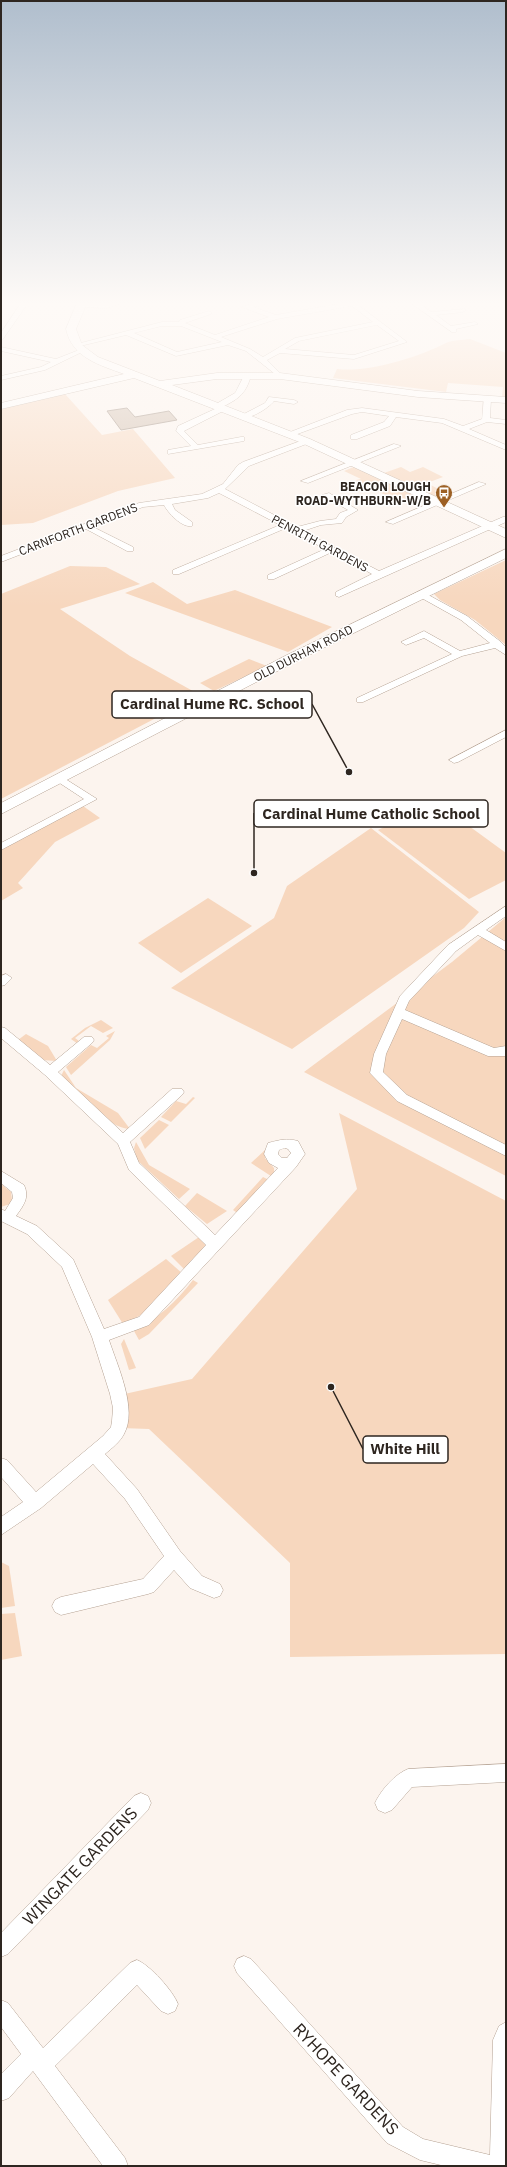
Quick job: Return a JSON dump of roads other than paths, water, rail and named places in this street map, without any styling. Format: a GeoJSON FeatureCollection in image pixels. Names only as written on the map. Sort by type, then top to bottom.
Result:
{"type":"FeatureCollection","features":[{"type":"Feature","properties":{"kind":"street"},"geometry":{"type":"LineString","coordinates":[[212,404],[289,434],[354,462],[506,534]]}},
{"type":"Feature","properties":{"kind":"street"},"geometry":{"type":"LineString","coordinates":[[196,447],[180,431],[181,428],[224,404]]}},
{"type":"Feature","properties":{"kind":"street"},"geometry":{"type":"LineString","coordinates":[[244,416],[269,404]]}},
{"type":"Feature","properties":{"kind":"street"},"geometry":{"type":"LineString","coordinates":[[486,420],[487,404]]}},
{"type":"Feature","properties":{"kind":"street"},"geometry":{"type":"LineString","coordinates":[[289,434],[356,411],[438,420],[506,448]]}},
{"type":"Feature","properties":{"kind":"street"},"geometry":{"type":"LineString","coordinates":[[354,437],[387,424],[393,415]]}},
{"type":"Feature","properties":{"kind":"street"},"geometry":{"type":"LineString","coordinates":[[463,429],[486,420],[506,422]]}},
{"type":"Feature","properties":{"kind":"street"},"geometry":{"type":"LineString","coordinates":[[171,452],[241,439]]}},
{"type":"Feature","properties":{"kind":"street","name":"CARNFORTH GARDENS"},"geometry":{"type":"LineString","coordinates":[[1,559],[142,505],[196,499],[220,490],[226,486],[241,467],[246,464],[306,441]]}},
{"type":"Feature","properties":{"kind":"street"},"geometry":{"type":"LineString","coordinates":[[306,481],[397,446]]}},
{"type":"Feature","properties":{"kind":"street"},"geometry":{"type":"LineString","coordinates":[[390,522],[482,484]]}},
{"type":"Feature","properties":{"kind":"street","name":"PENRITH GARDENS"},"geometry":{"type":"LineString","coordinates":[[220,490],[379,574],[506,519]]}},
{"type":"Feature","properties":{"kind":"street"},"geometry":{"type":"LineString","coordinates":[[297,530],[320,523],[340,521],[343,515],[354,510],[326,495]]}},
{"type":"Feature","properties":{"kind":"street"},"geometry":{"type":"LineString","coordinates":[[167,502],[171,511],[189,524]]}},
{"type":"Feature","properties":{"kind":"street"},"geometry":{"type":"LineString","coordinates":[[176,572],[287,525]]}},
{"type":"Feature","properties":{"kind":"street"},"geometry":{"type":"LineString","coordinates":[[86,526],[130,549]]}},
{"type":"Feature","properties":{"kind":"street"},"geometry":{"type":"LineString","coordinates":[[271,577],[332,549]]}},
{"type":"Feature","properties":{"kind":"street","name":"OLD DURHAM ROAD"},"geometry":{"type":"LineString","coordinates":[[1,809],[420,594],[506,553]]}},
{"type":"Feature","properties":{"kind":"street"},"geometry":{"type":"LineString","coordinates":[[339,594],[379,574]]}},
{"type":"Feature","properties":{"kind":"street"},"geometry":{"type":"LineString","coordinates":[[420,594],[464,618],[506,652]]}},
{"type":"Feature","properties":{"kind":"street"},"geometry":{"type":"LineString","coordinates":[[406,642],[424,634],[459,654]]}},
{"type":"Feature","properties":{"kind":"street"},"geometry":{"type":"LineString","coordinates":[[360,700],[459,654],[498,644]]}},
{"type":"Feature","properties":{"kind":"street"},"geometry":{"type":"LineString","coordinates":[[454,760],[506,733]]}},
{"type":"Feature","properties":{"kind":"street"},"geometry":{"type":"LineString","coordinates":[[1,847],[92,799],[59,778]]}},
{"type":"Feature","properties":{"kind":"street"},"geometry":{"type":"LineString","coordinates":[[506,910],[452,948],[404,999],[380,1054],[376,1073],[402,1098],[506,1151]]}},
{"type":"Feature","properties":{"kind":"street"},"geometry":{"type":"LineString","coordinates":[[478,930],[506,947]]}},
{"type":"Feature","properties":{"kind":"street"},"geometry":{"type":"LineString","coordinates":[[398,1012],[494,1053],[506,1051]]}},
{"type":"Feature","properties":{"kind":"street"},"geometry":{"type":"LineString","coordinates":[[1,1031],[50,1072],[123,1140],[134,1166],[216,1245]]}},
{"type":"Feature","properties":{"kind":"street"},"geometry":{"type":"LineString","coordinates":[[50,1072],[88,1040]]}},
{"type":"Feature","properties":{"kind":"street"},"geometry":{"type":"LineString","coordinates":[[123,1140],[177,1092]]}},
{"type":"Feature","properties":{"kind":"street"},"geometry":{"type":"LineString","coordinates":[[100,1337],[144,1321],[291,1163]]}},
{"type":"Feature","properties":{"kind":"street"},"geometry":{"type":"LineString","coordinates":[[1,1176],[19,1189],[20,1199],[5,1216],[32,1230],[68,1263],[100,1337],[121,1408],[118,1430],[109,1441],[35,1503],[1,1527]]}},
{"type":"Feature","properties":{"kind":"street"},"geometry":{"type":"LineString","coordinates":[[94,1453],[131,1494],[174,1557],[196,1582],[214,1590]]}},
{"type":"Feature","properties":{"kind":"street"},"geometry":{"type":"LineString","coordinates":[[1,1465],[35,1503]]}},
{"type":"Feature","properties":{"kind":"street"},"geometry":{"type":"LineString","coordinates":[[61,1606],[148,1586],[174,1557]]}},
{"type":"Feature","properties":{"kind":"street"},"geometry":{"type":"LineString","coordinates":[[385,1803],[408,1778],[506,1773]]}},
{"type":"Feature","properties":{"kind":"street","name":"WINGATE GARDENS"},"geometry":{"type":"LineString","coordinates":[[1,1947],[141,1803]]}},
{"type":"Feature","properties":{"kind":"street","name":"RYHOPE GARDENS"},"geometry":{"type":"LineString","coordinates":[[244,1966],[395,2135],[420,2149],[492,2166]]}},
{"type":"Feature","properties":{"kind":"street"},"geometry":{"type":"LineString","coordinates":[[1,2090],[38,2059],[137,1970],[168,2004]]}},
{"type":"Feature","properties":{"kind":"street"},"geometry":{"type":"LineString","coordinates":[[1,2010],[117,2166]]}},
{"type":"Feature","properties":{"kind":"street"},"geometry":{"type":"LineString","coordinates":[[501,2166],[504,2040],[506,2033]]}},
{"type":"Feature","properties":{"kind":"place","name":"BEACON LOUGH ROAD-WYTHBURN-W/B"},"geometry":{"type":"Point","coordinates":[444,508]}},
{"type":"Feature","properties":{"kind":"place","name":"Cardinal Hume RC. School"},"geometry":{"type":"Point","coordinates":[349,772]}},
{"type":"Feature","properties":{"kind":"place","name":"Cardinal Hume Catholic School"},"geometry":{"type":"Point","coordinates":[254,873]}},
{"type":"Feature","properties":{"kind":"place","name":"White Hill"},"geometry":{"type":"Point","coordinates":[331,1387]}}]}
